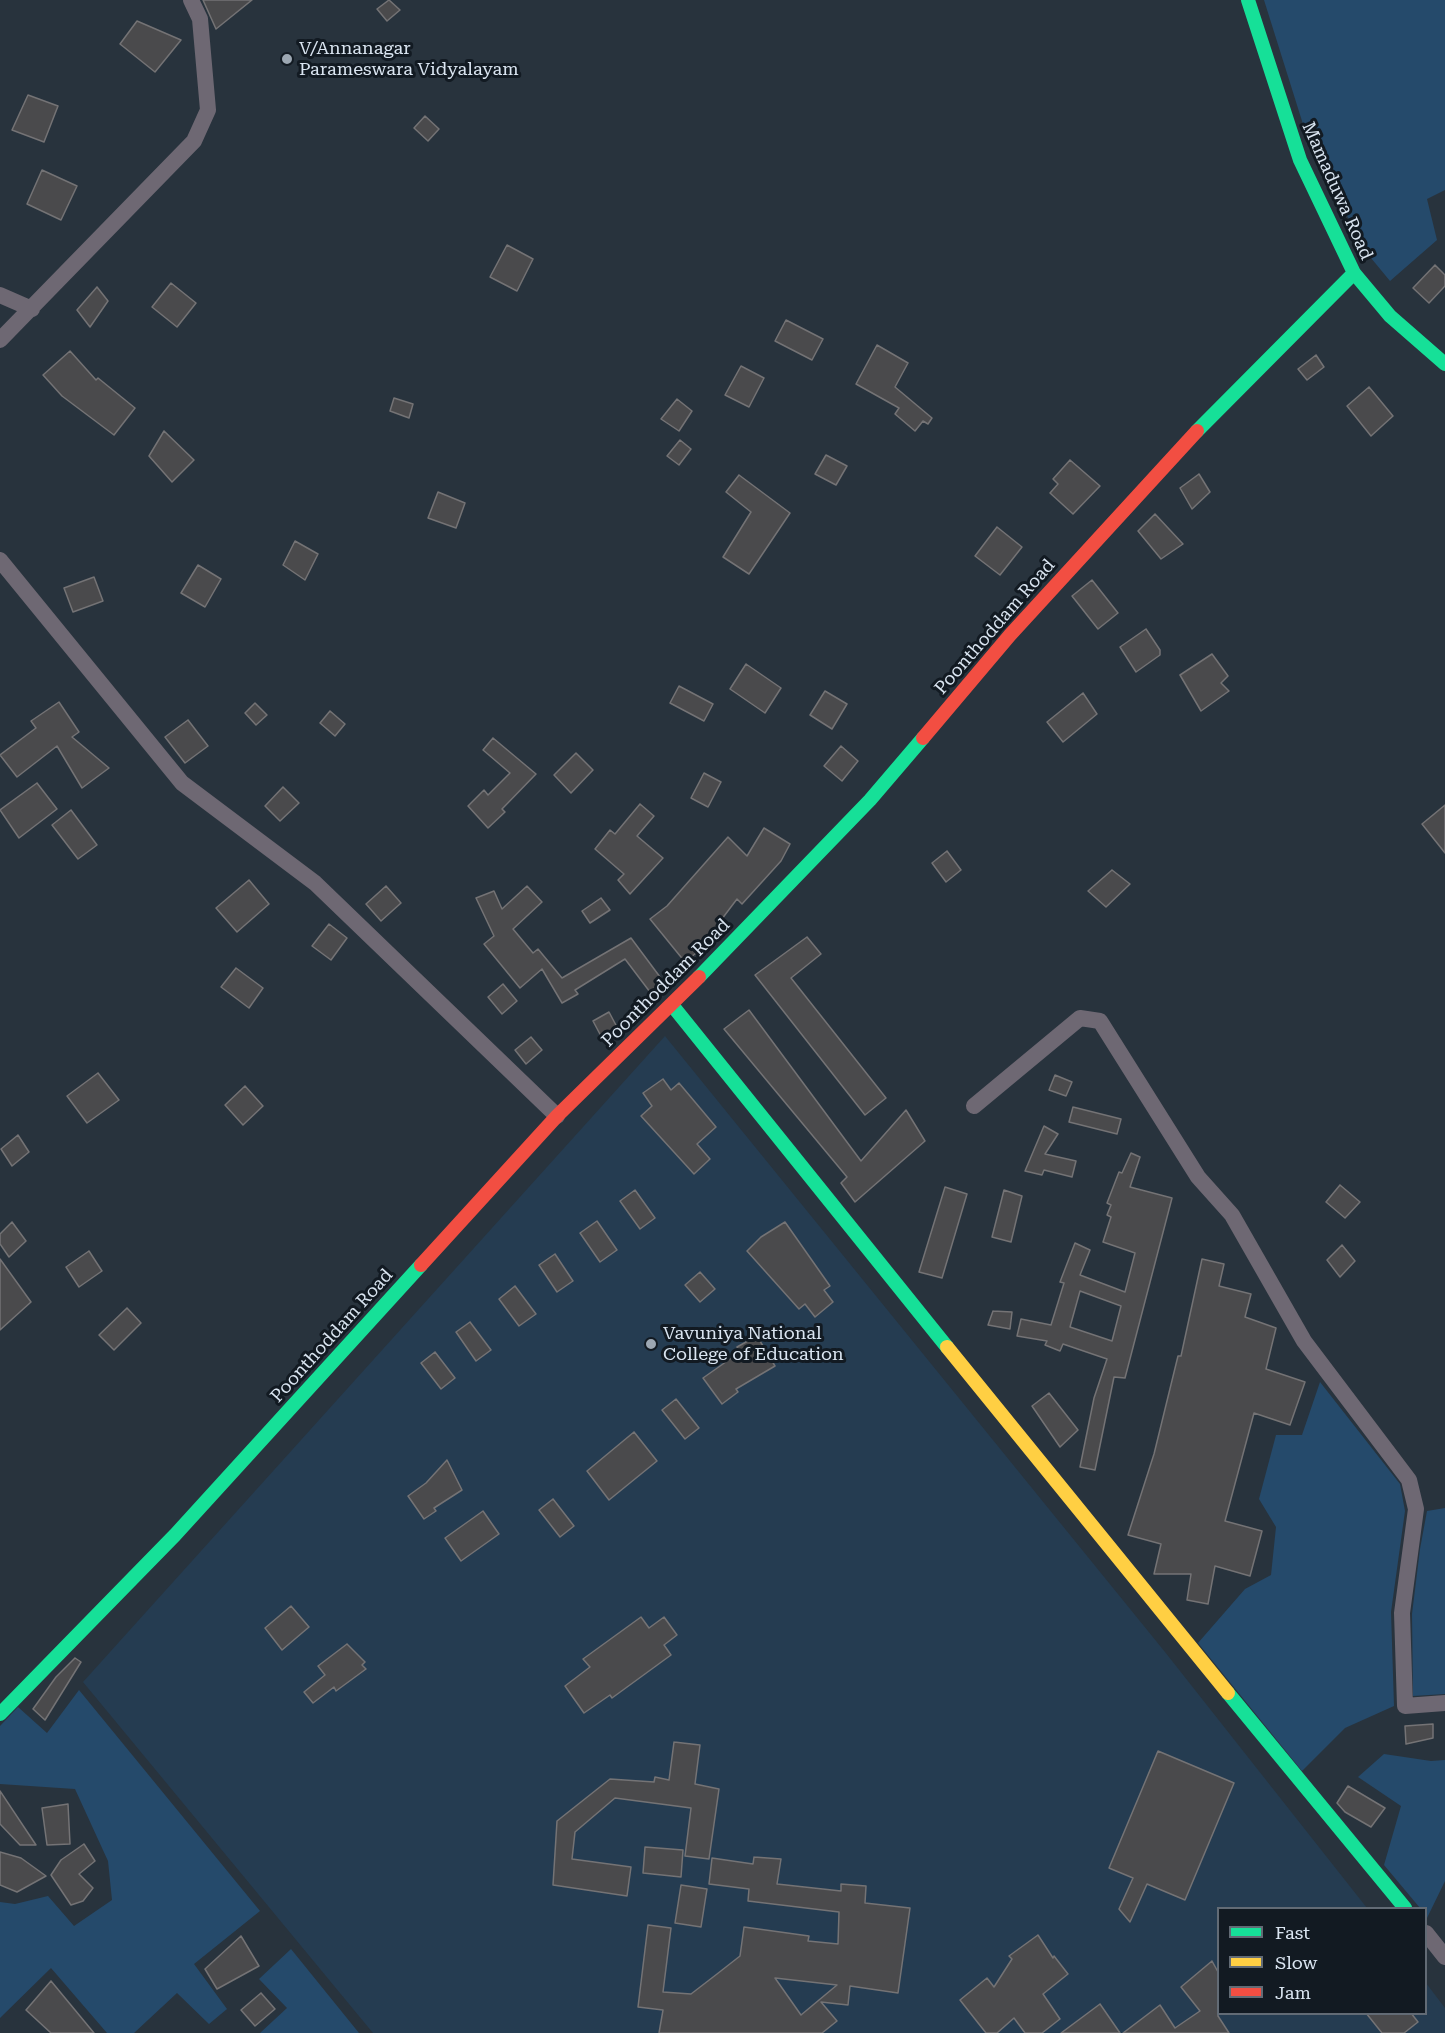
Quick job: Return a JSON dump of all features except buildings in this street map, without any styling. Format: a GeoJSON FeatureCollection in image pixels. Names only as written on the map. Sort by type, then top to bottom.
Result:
{"type":"FeatureCollection","features":[{"type":"Feature","properties":{"kind":"street"},"geometry":{"type":"LineString","coordinates":[[0,340],[194,141],[208,110],[200,19],[191,0]]}},
{"type":"Feature","properties":{"kind":"street","name":"Mamaduwa Road"},"geometry":{"type":"LineString","coordinates":[[1248,0],[1254,25],[1300,160],[1354,273],[1390,316],[1445,364]]}},
{"type":"Feature","properties":{"kind":"street","name":"Poonthoddam Road"},"geometry":{"type":"LineString","coordinates":[[0,1714],[175,1535],[557,1116],[672,1005],[870,800],[1010,636],[1222,404],[1354,273]]}},
{"type":"Feature","properties":{"kind":"street"},"geometry":{"type":"LineString","coordinates":[[0,295],[32,309]]}},
{"type":"Feature","properties":{"kind":"street"},"geometry":{"type":"LineString","coordinates":[[0,560],[182,783],[315,883],[557,1116]]}},
{"type":"Feature","properties":{"kind":"street"},"geometry":{"type":"LineString","coordinates":[[672,1005],[1096,1532],[1404,1907]]}},
{"type":"Feature","properties":{"kind":"street"},"geometry":{"type":"LineString","coordinates":[[974,1106],[1080,1018],[1100,1021],[1198,1177],[1232,1215],[1304,1341],[1409,1480],[1416,1509],[1402,1612],[1405,1706],[1445,1703]]}},
{"type":"Feature","properties":{"kind":"street"},"geometry":{"type":"LineString","coordinates":[[1427,1936],[1445,1957]]}},
{"type":"Feature","properties":{"kind":"shaded area"},"geometry":{"type":"Polygon","coordinates":[[[1264,0],[1445,0],[1445,190],[1427,199],[1437,240],[1390,281],[1371,258],[1313,156],[1264,0]]]}},
{"type":"Feature","properties":{"kind":"shaded area","name":"Vavuniya National College of Education"},"geometry":{"type":"Polygon","coordinates":[[[665,1036],[1165,1652],[1366,1907],[1217,1907],[1217,2015],[1427,2015],[1427,1984],[1445,2008],[1445,2033],[373,2033],[83,1682],[665,1036]]]}},
{"type":"Feature","properties":{"kind":"shaded area"},"geometry":{"type":"Polygon","coordinates":[[[1320,1382],[1400,1484],[1405,1511],[1391,1612],[1394,1706],[1345,1728],[1302,1771],[1198,1643],[1245,1589],[1271,1575],[1276,1527],[1259,1499],[1276,1435],[1302,1435],[1320,1382]]]}},
{"type":"Feature","properties":{"kind":"shaded area"},"geometry":{"type":"Polygon","coordinates":[[[1445,1508],[1445,1694],[1413,1696],[1412,1614],[1420,1549],[1427,1511],[1445,1508]]]}},
{"type":"Feature","properties":{"kind":"shaded area"},"geometry":{"type":"Polygon","coordinates":[[[79,1690],[260,1911],[194,1964],[227,2009],[209,2024],[177,1993],[134,2033],[107,2033],[51,1968],[0,2018],[0,1902],[15,1904],[48,1896],[74,1926],[112,1900],[108,1861],[75,1789],[0,1784],[0,1726],[18,1707],[47,1733],[79,1690]]]}},
{"type":"Feature","properties":{"kind":"shaded area"},"geometry":{"type":"Polygon","coordinates":[[[1384,1754],[1431,1761],[1445,1760],[1445,1881],[1427,1918],[1427,1907],[1419,1907],[1384,1865],[1401,1806],[1358,1777],[1384,1754]]]}},
{"type":"Feature","properties":{"kind":"shaded area"},"geometry":{"type":"Polygon","coordinates":[[[291,1949],[359,2033],[260,2033],[287,2008],[259,1979],[291,1949]]]}},
{"type":"Feature","properties":{"kind":"traffic: fast"},"geometry":{"type":"LineString","coordinates":[[1248,0],[1300,160],[1354,273],[1390,316],[1445,364]]}},
{"type":"Feature","properties":{"kind":"traffic: fast"},"geometry":{"type":"LineString","coordinates":[[1197,431],[1354,273]]}},
{"type":"Feature","properties":{"kind":"traffic: fast"},"geometry":{"type":"LineString","coordinates":[[699,977],[870,800],[923,738]]}},
{"type":"Feature","properties":{"kind":"traffic: fast"},"geometry":{"type":"LineString","coordinates":[[672,1005],[947,1347]]}},
{"type":"Feature","properties":{"kind":"traffic: fast"},"geometry":{"type":"LineString","coordinates":[[0,1714],[175,1535],[421,1265]]}},
{"type":"Feature","properties":{"kind":"traffic: fast"},"geometry":{"type":"LineString","coordinates":[[1228,1693],[1404,1907]]}},
{"type":"Feature","properties":{"kind":"traffic: slow"},"geometry":{"type":"LineString","coordinates":[[947,1347],[1228,1693]]}},
{"type":"Feature","properties":{"kind":"traffic: jam"},"geometry":{"type":"LineString","coordinates":[[923,738],[1010,635],[1197,431]]}},
{"type":"Feature","properties":{"kind":"traffic: jam"},"geometry":{"type":"LineString","coordinates":[[421,1265],[557,1116],[699,977]]}},
{"type":"Feature","properties":{"kind":"place","name":"V/Annanagar Parameswara Vidyalayam"},"geometry":{"type":"Point","coordinates":[287,59]}},
{"type":"Feature","properties":{"kind":"place","name":"Vavuniya National College of Education"},"geometry":{"type":"Point","coordinates":[651,1344]}}]}
